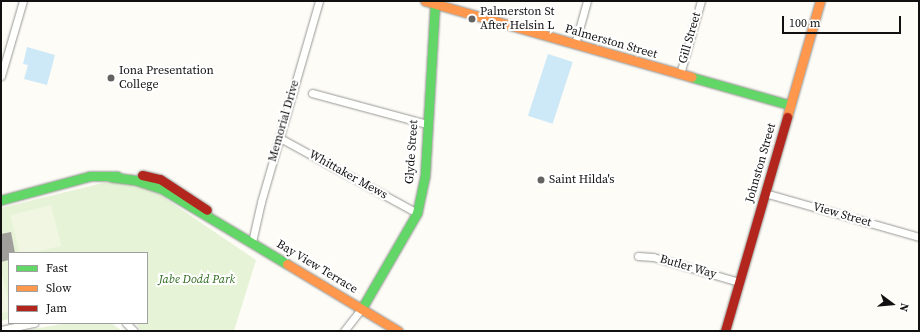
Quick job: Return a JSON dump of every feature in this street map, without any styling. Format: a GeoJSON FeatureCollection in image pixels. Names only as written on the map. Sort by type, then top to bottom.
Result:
{"type":"FeatureCollection","features":[{"type":"Feature","properties":{"kind":"street"},"geometry":{"type":"LineString","coordinates":[[1,74],[23,1]]}},
{"type":"Feature","properties":{"kind":"street","name":"Memorial Drive"},"geometry":{"type":"LineString","coordinates":[[252,242],[260,202],[319,1]]}},
{"type":"Feature","properties":{"kind":"street","name":"Palmerston Street"},"geometry":{"type":"LineString","coordinates":[[425,1],[435,2],[575,44],[790,105]]}},
{"type":"Feature","properties":{"kind":"street"},"geometry":{"type":"LineString","coordinates":[[575,44],[587,1]]}},
{"type":"Feature","properties":{"kind":"street","name":"Gill Street"},"geometry":{"type":"LineString","coordinates":[[680,74],[701,1]]}},
{"type":"Feature","properties":{"kind":"street","name":"Johnston Street"},"geometry":{"type":"LineString","coordinates":[[725,331],[820,1]]}},
{"type":"Feature","properties":{"kind":"street","name":"Glyde Street"},"geometry":{"type":"LineString","coordinates":[[344,331],[362,308],[417,213],[425,175],[435,2]]}},
{"type":"Feature","properties":{"kind":"street"},"geometry":{"type":"LineString","coordinates":[[312,93],[427,124]]}},
{"type":"Feature","properties":{"kind":"street","name":"Whittaker Mews"},"geometry":{"type":"LineString","coordinates":[[280,138],[417,213]]}},
{"type":"Feature","properties":{"kind":"street","name":"Bay View Terrace"},"geometry":{"type":"LineString","coordinates":[[1,200],[90,176],[135,180],[162,190],[222,224],[398,331]]}},
{"type":"Feature","properties":{"kind":"street","name":"View Street"},"geometry":{"type":"LineString","coordinates":[[765,193],[919,237]]}},
{"type":"Feature","properties":{"kind":"street","name":"Butler Way"},"geometry":{"type":"LineString","coordinates":[[638,256],[653,257],[739,282]]}},
{"type":"Feature","properties":{"kind":"street"},"geometry":{"type":"LineString","coordinates":[[1,330],[29,324]]}},
{"type":"Feature","properties":{"kind":"green space","name":"Jabe Dodd Park"},"geometry":{"type":"Polygon","coordinates":[[[119,179],[141,182],[256,260],[234,331],[141,331],[137,324],[148,324],[148,252],[8,252],[8,319],[1,321],[1,208],[119,179]]]}},
{"type":"Feature","properties":{"kind":"green space"},"geometry":{"type":"Polygon","coordinates":[[[51,205],[61,246],[36,252],[19,252],[10,215],[51,205]]]}},
{"type":"Feature","properties":{"kind":"green space"},"geometry":{"type":"Polygon","coordinates":[[[1,269],[8,300],[8,311],[1,313],[1,269]]]}},
{"type":"Feature","properties":{"kind":"green space"},"geometry":{"type":"Polygon","coordinates":[[[62,324],[112,324],[122,331],[21,331],[62,324]]]}},
{"type":"Feature","properties":{"kind":"water"},"geometry":{"type":"Polygon","coordinates":[[[27,47],[55,55],[47,85],[24,79],[28,65],[23,64],[27,47]]]}},
{"type":"Feature","properties":{"kind":"water"},"geometry":{"type":"Polygon","coordinates":[[[548,54],[573,62],[553,124],[528,116],[548,54]]]}},
{"type":"Feature","properties":{"kind":"building"},"geometry":{"type":"Polygon","coordinates":[[[11,232],[15,252],[8,252],[8,260],[1,262],[1,234],[11,232]]]}},
{"type":"Feature","properties":{"kind":"traffic: fast"},"geometry":{"type":"LineString","coordinates":[[362,308],[417,213],[425,175],[435,1]]}},
{"type":"Feature","properties":{"kind":"traffic: fast"},"geometry":{"type":"LineString","coordinates":[[691,77],[790,105]]}},
{"type":"Feature","properties":{"kind":"traffic: fast"},"geometry":{"type":"LineString","coordinates":[[1,200],[90,176],[117,176]]}},
{"type":"Feature","properties":{"kind":"traffic: fast"},"geometry":{"type":"LineString","coordinates":[[111,177],[135,180],[162,189],[287,264]]}},
{"type":"Feature","properties":{"kind":"traffic: slow"},"geometry":{"type":"LineString","coordinates":[[425,1],[691,77]]}},
{"type":"Feature","properties":{"kind":"traffic: slow"},"geometry":{"type":"LineString","coordinates":[[787,117],[820,1]]}},
{"type":"Feature","properties":{"kind":"traffic: slow"},"geometry":{"type":"LineString","coordinates":[[287,264],[398,331]]}},
{"type":"Feature","properties":{"kind":"traffic: jam"},"geometry":{"type":"LineString","coordinates":[[725,331],[787,117]]}},
{"type":"Feature","properties":{"kind":"traffic: jam"},"geometry":{"type":"LineString","coordinates":[[142,175],[160,179],[207,210]]}},
{"type":"Feature","properties":{"kind":"place","name":"Palmerston St After Helsin L"},"geometry":{"type":"Point","coordinates":[472,19]}},
{"type":"Feature","properties":{"kind":"place","name":"Iona Presentation College"},"geometry":{"type":"Point","coordinates":[111,78]}},
{"type":"Feature","properties":{"kind":"place","name":"Saint Hilda's"},"geometry":{"type":"Point","coordinates":[541,180]}}]}
